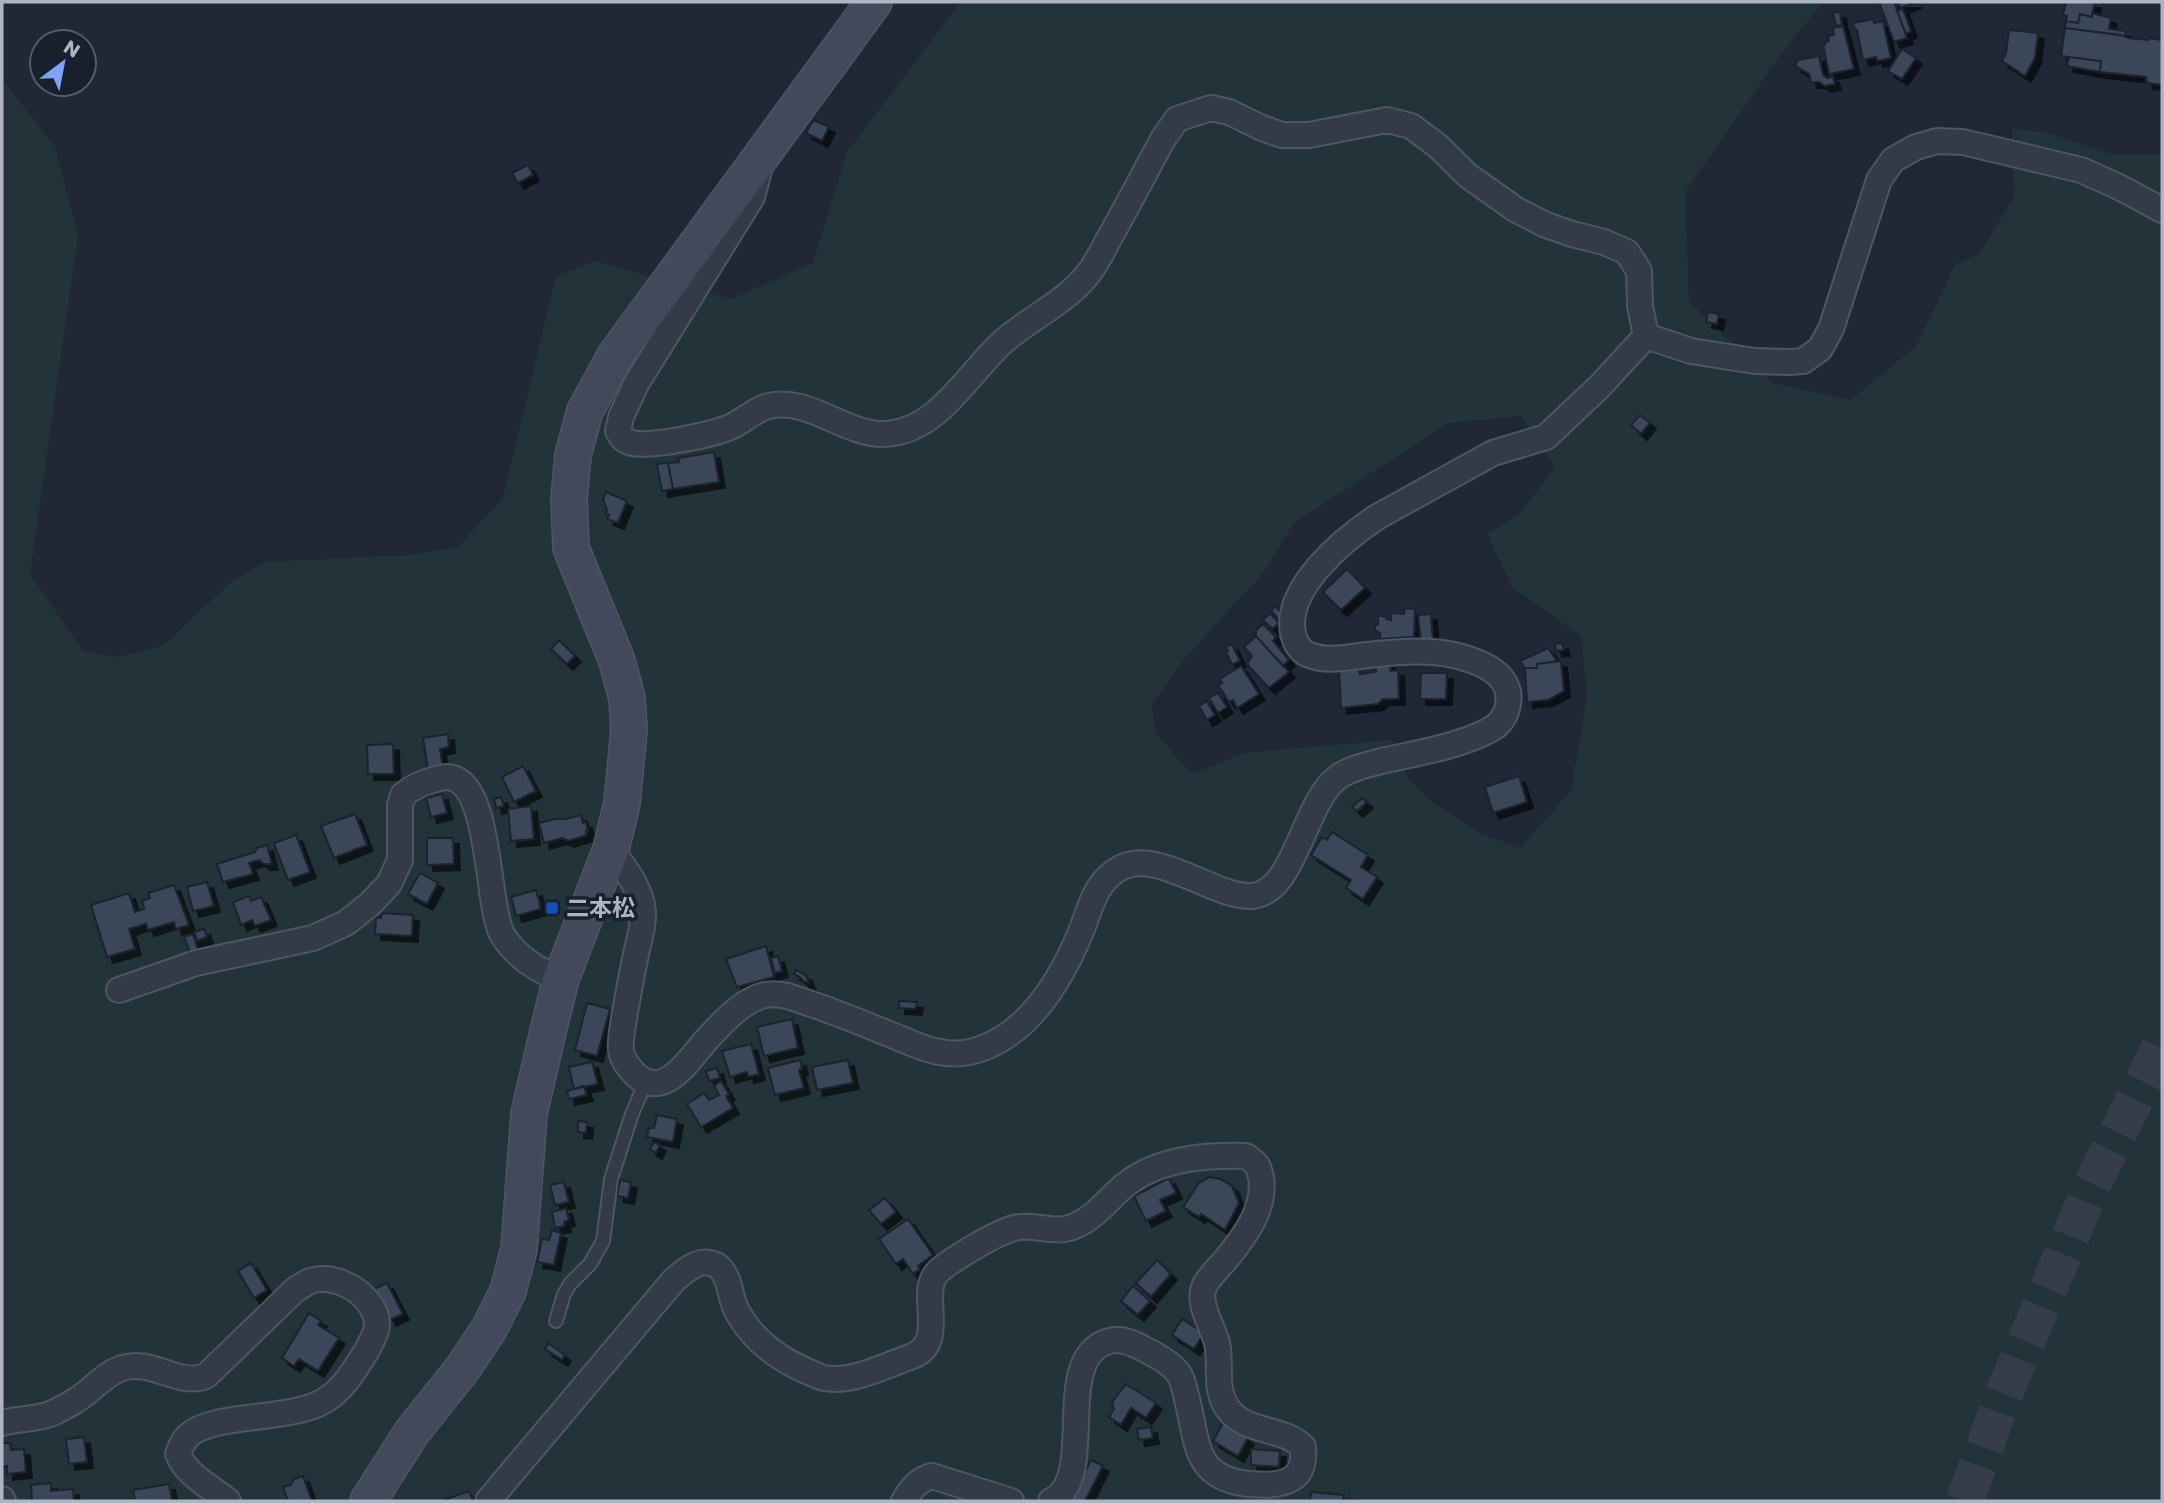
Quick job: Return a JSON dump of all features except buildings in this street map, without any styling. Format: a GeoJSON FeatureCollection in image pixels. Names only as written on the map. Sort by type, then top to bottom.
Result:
{"type":"FeatureCollection","features":[{"type":"Feature","properties":{"kind":"street"},"geometry":{"type":"LineString","coordinates":[[368,1501],[412,1432],[463,1368],[489,1329],[508,1291],[519,1249],[529,1114],[561,979],[611,849],[622,803],[628,730],[626,698],[617,662],[571,548],[569,499],[573,456],[585,411],[615,356],[874,2]]}},
{"type":"Feature","properties":{"kind":"street"},"geometry":{"type":"LineString","coordinates":[[762,156],[752,197],[636,384],[621,417],[618,431],[622,438],[631,443],[688,439],[729,427],[761,409],[779,403],[881,434],[908,429],[922,423],[958,391],[1005,340],[1063,299],[1089,273],[1163,139],[1177,119],[1211,108],[1229,112],[1282,135],[1309,135],[1387,120],[1411,126],[1439,147],[1467,175],[1515,209],[1546,225],[1604,242],[1627,252],[1639,271],[1640,306],[1646,336]]}},
{"type":"Feature","properties":{"kind":"street"},"geometry":{"type":"LineString","coordinates":[[1646,336],[1691,351],[1755,361],[1803,361],[1820,349],[1831,329],[1879,180],[1893,160],[1916,147],[1937,141],[1964,142],[2081,170],[2162,210]]}},
{"type":"Feature","properties":{"kind":"street"},"geometry":{"type":"LineString","coordinates":[[611,849],[632,879],[643,909],[621,1050],[623,1058],[636,1075],[646,1081],[658,1083],[673,1077],[731,1015],[756,998],[774,994],[820,1007],[936,1052],[959,1053],[983,1048],[1021,1025],[1038,1007],[1063,969],[1081,932],[1094,895],[1101,883],[1116,870],[1134,863],[1154,864],[1241,894],[1259,894],[1275,884],[1283,873],[1314,807],[1335,778],[1367,765],[1451,744],[1493,728],[1502,721],[1508,709],[1509,697],[1504,681],[1497,673],[1474,661],[1456,655],[1417,650],[1341,659],[1309,655],[1301,650],[1294,638],[1292,623],[1298,597],[1327,558],[1368,523],[1493,453],[1546,437],[1592,394],[1646,336]]}},
{"type":"Feature","properties":{"kind":"street"},"geometry":{"type":"LineString","coordinates":[[119,990],[196,963],[313,938],[346,923],[389,884],[400,860],[400,805],[403,796],[426,781],[447,777],[466,786],[477,807],[501,932],[518,954],[542,972],[561,979]]}},
{"type":"Feature","properties":{"kind":"street"},"geometry":{"type":"LineString","coordinates":[[488,1501],[674,1280],[692,1265],[705,1262],[722,1270],[734,1305],[746,1326],[763,1344],[792,1365],[824,1378],[855,1377],[916,1355],[929,1337],[932,1327],[931,1287],[934,1276],[974,1248],[1018,1227],[1059,1231],[1077,1225],[1104,1207],[1126,1184],[1179,1161],[1194,1157],[1246,1156],[1259,1168],[1261,1182],[1256,1216],[1237,1246],[1203,1289],[1203,1303],[1220,1353],[1218,1379],[1226,1405],[1242,1423],[1271,1433],[1287,1435],[1298,1443],[1303,1447],[1303,1465],[1295,1477],[1281,1484],[1247,1483],[1215,1473],[1205,1464],[1196,1447],[1193,1422],[1178,1373],[1154,1354],[1130,1342],[1115,1340],[1092,1350],[1083,1365],[1073,1465],[1067,1485],[1051,1501]]}},
{"type":"Feature","properties":{"kind":"street"},"geometry":{"type":"LineString","coordinates":[[2,1423],[51,1414],[80,1399],[105,1376],[122,1367],[140,1365],[187,1379],[206,1376],[296,1289],[323,1279],[353,1288],[372,1307],[379,1323],[374,1338],[356,1368],[324,1402],[302,1411],[210,1425],[190,1434],[181,1447],[178,1454],[180,1461],[199,1480],[228,1501]]}},
{"type":"Feature","properties":{"kind":"street"},"geometry":{"type":"LineString","coordinates":[[904,1501],[923,1478],[932,1476],[1011,1501]]}},
{"type":"Feature","properties":{"kind":"lane"},"geometry":{"type":"LineString","coordinates":[[556,1321],[564,1294],[590,1264],[603,1241],[611,1179],[646,1081]]}},
{"type":"Feature","properties":{"kind":"shaded area"},"geometry":{"type":"Polygon","coordinates":[[[961,2],[1823,2],[1781,54],[1685,192],[1689,301],[1772,383],[1850,400],[1916,347],[1955,265],[1980,253],[2014,197],[2012,129],[2045,132],[2113,155],[2162,154],[2162,1501],[2,1501],[2,79],[55,147],[78,236],[30,574],[83,651],[118,657],[163,646],[232,581],[266,562],[408,555],[458,547],[503,498],[556,276],[594,261],[731,299],[813,263],[847,152],[961,2]],[[1521,416],[1448,423],[1294,523],[1263,573],[1185,658],[1152,705],[1156,734],[1192,774],[1244,753],[1392,740],[1407,778],[1435,804],[1479,833],[1520,848],[1571,791],[1587,696],[1581,636],[1512,587],[1487,534],[1519,515],[1555,467],[1521,416]]]}},
{"type":"Feature","properties":{"kind":"tunnel"},"geometry":{"type":"LineString","coordinates":[[1965,1501],[2001,1401],[2092,1185],[2162,1044]]}},
{"type":"Feature","properties":{"kind":"place","name":"二本松"},"geometry":{"type":"Point","coordinates":[552,908]}}]}
